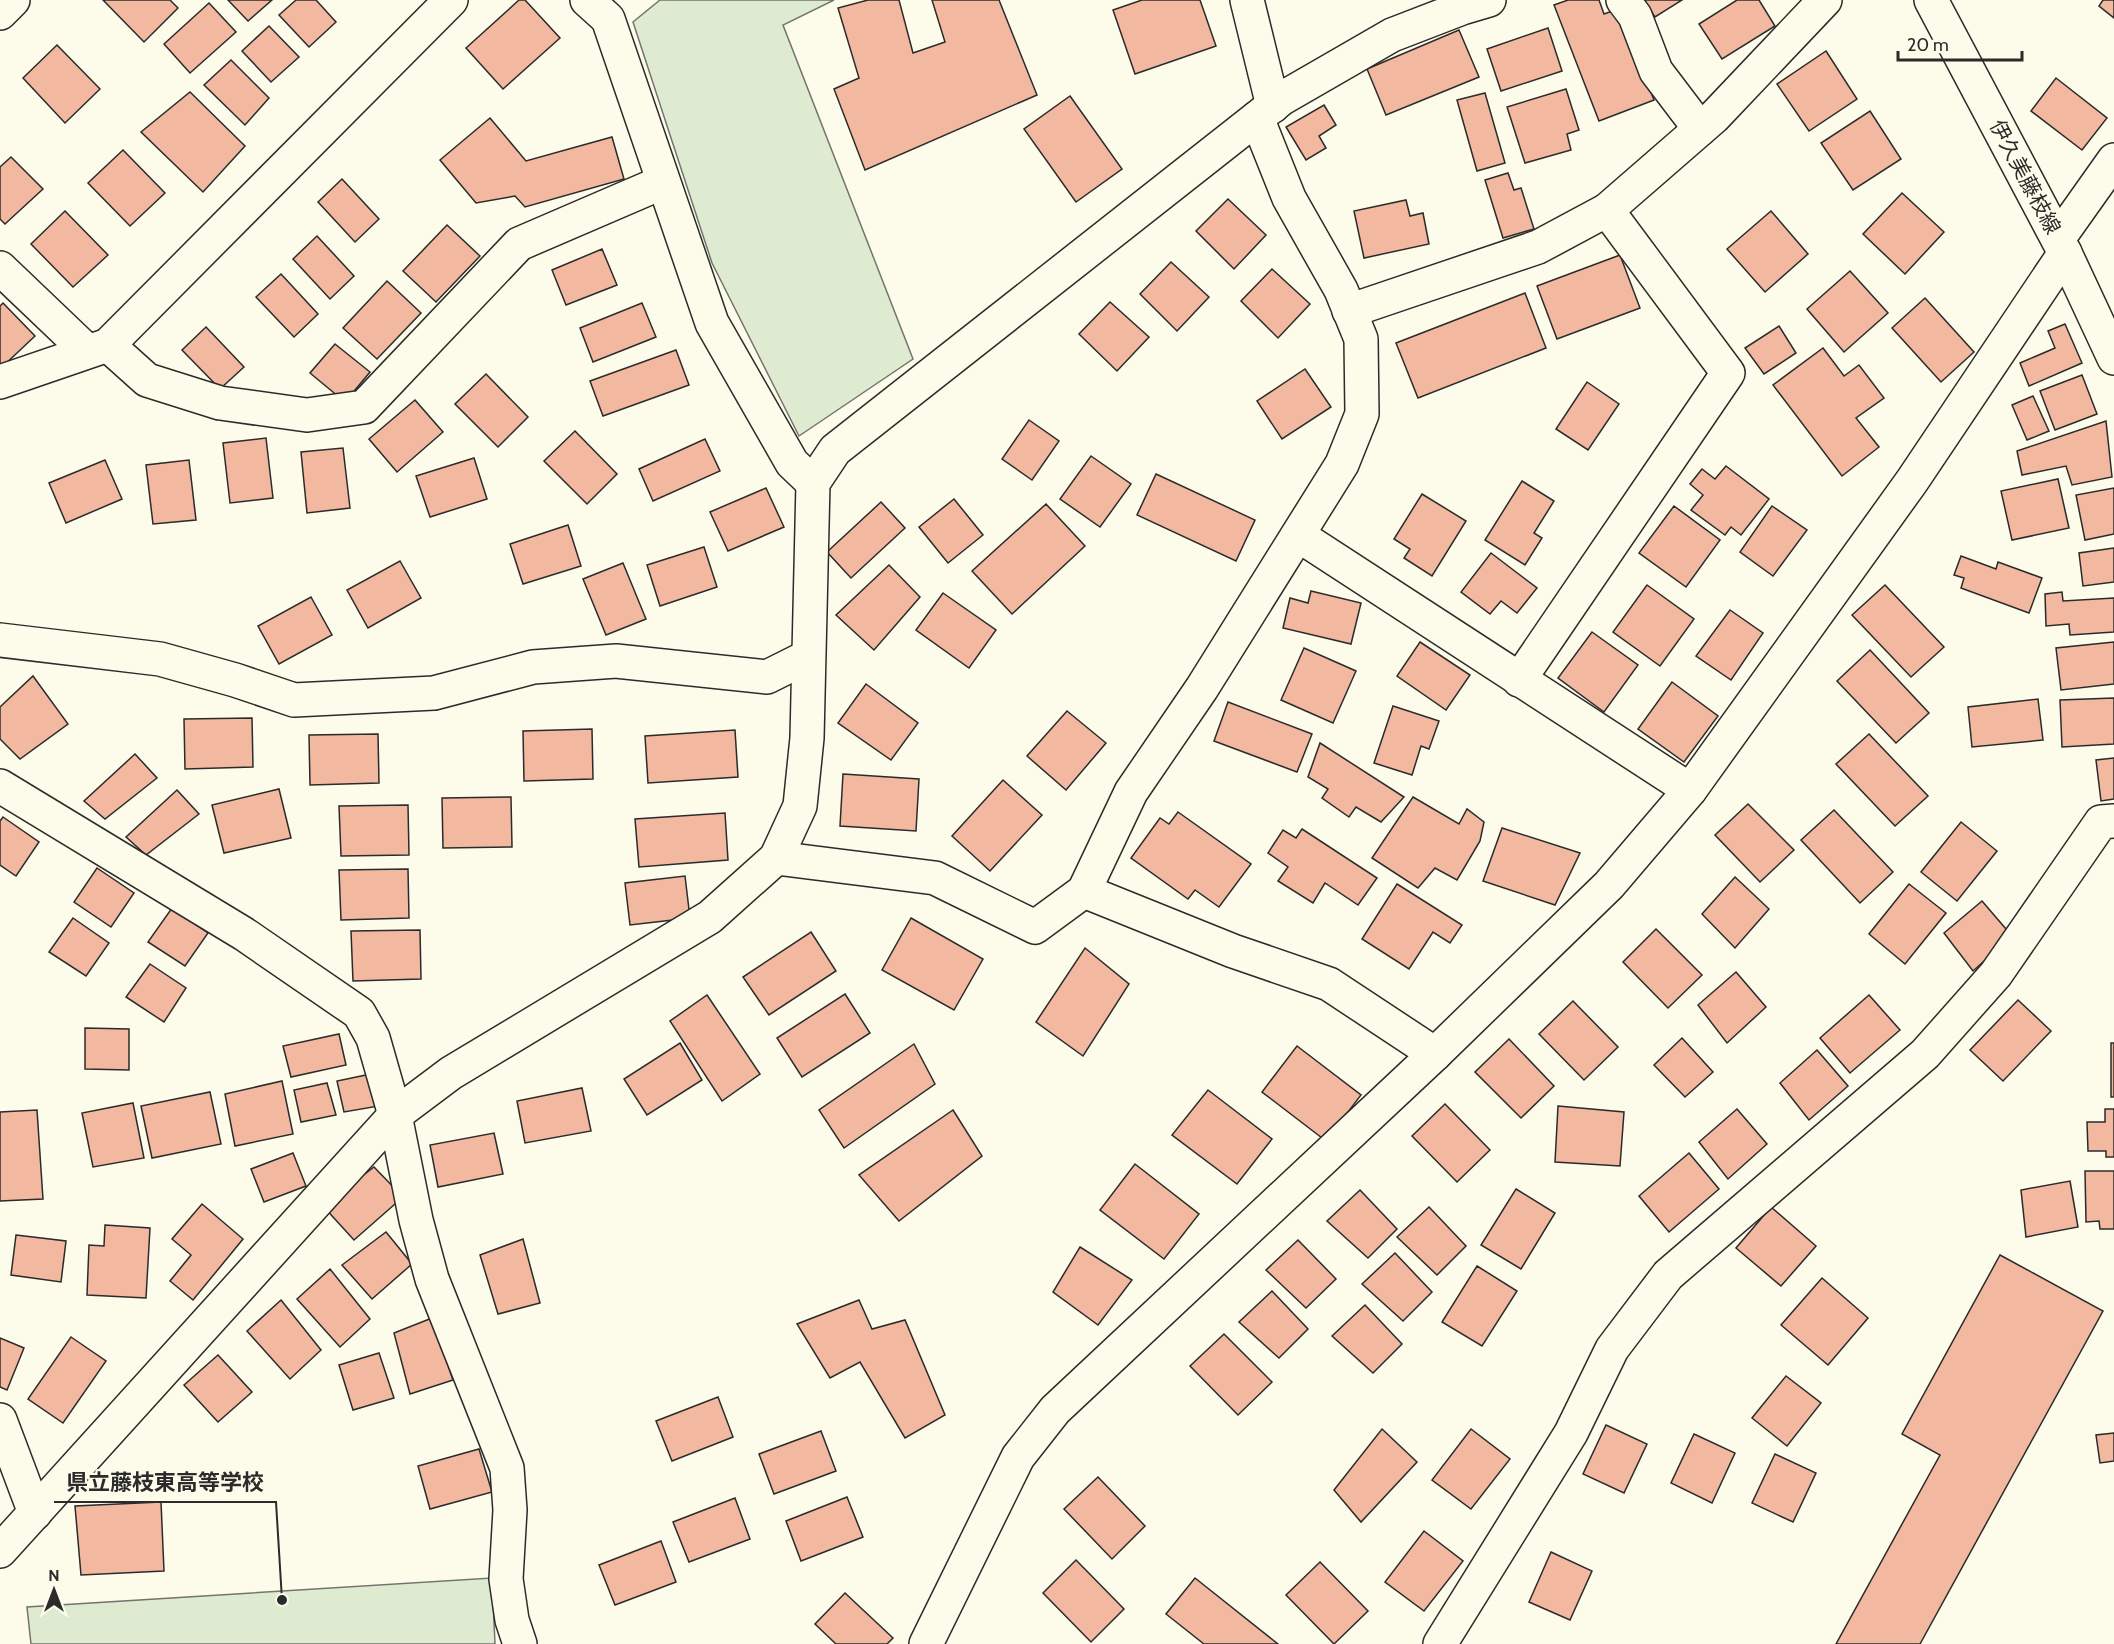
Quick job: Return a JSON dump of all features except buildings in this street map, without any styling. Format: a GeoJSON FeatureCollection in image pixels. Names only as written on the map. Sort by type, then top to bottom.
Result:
{"type":"FeatureCollection","features":[{"type":"Feature","properties":{"kind":"street"},"geometry":{"type":"LineString","coordinates":[[0,13],[13,0]]}},
{"type":"Feature","properties":{"kind":"street"},"geometry":{"type":"LineString","coordinates":[[0,382],[97,348],[451,0]]}},
{"type":"Feature","properties":{"kind":"street"},"geometry":{"type":"LineString","coordinates":[[587,0],[608,19],[712,323],[792,463],[813,483]]}},
{"type":"Feature","properties":{"kind":"street"},"geometry":{"type":"LineString","coordinates":[[776,858],[935,878],[1035,927],[1084,891],[1131,792],[1202,688],[1342,464],[1362,414],[1361,339],[1341,290],[1289,198],[1265,112],[1246,0]]}},
{"type":"Feature","properties":{"kind":"street"},"geometry":{"type":"LineString","coordinates":[[0,1551],[395,1115],[451,1073],[710,917],[776,858],[800,806],[807,738],[807,657],[813,483],[835,450],[1265,112],[1392,35],[1462,8],[1490,0]]}},
{"type":"Feature","properties":{"kind":"street"},"geometry":{"type":"LineString","coordinates":[[1623,0],[1635,16],[1656,71],[1700,129]]}},
{"type":"Feature","properties":{"kind":"street"},"geometry":{"type":"LineString","coordinates":[[1349,311],[1538,247],[1607,210],[1700,129],[1825,0]]}},
{"type":"Feature","properties":{"kind":"street","name":"伊久美藤枝線"},"geometry":{"type":"LineString","coordinates":[[1931,0],[2061,246],[2114,357]]}},
{"type":"Feature","properties":{"kind":"street"},"geometry":{"type":"LineString","coordinates":[[926,1644],[1018,1457],[1055,1410],[1435,1054],[1609,885],[1690,790],[1912,481],[2114,160]]}},
{"type":"Feature","properties":{"kind":"street"},"geometry":{"type":"LineString","coordinates":[[0,268],[97,348],[147,380],[220,403],[307,415],[364,407],[519,244],[663,182]]}},
{"type":"Feature","properties":{"kind":"street"},"geometry":{"type":"LineString","coordinates":[[1519,680],[1728,373],[1607,210]]}},
{"type":"Feature","properties":{"kind":"street"},"geometry":{"type":"LineString","coordinates":[[1298,535],[1690,790]]}},
{"type":"Feature","properties":{"kind":"street"},"geometry":{"type":"LineString","coordinates":[[0,640],[160,659],[235,680],[294,700],[434,693],[534,667],[616,661],[767,677],[807,657]]}},
{"type":"Feature","properties":{"kind":"street"},"geometry":{"type":"LineString","coordinates":[[0,786],[244,934],[359,1013],[373,1038],[395,1115],[416,1220],[432,1279],[507,1468],[510,1510],[506,1579],[512,1620],[520,1644]]}},
{"type":"Feature","properties":{"kind":"street"},"geometry":{"type":"LineString","coordinates":[[1440,1644],[1571,1433],[1612,1349],[1668,1275],[1925,1054],[1996,974],[2101,822],[2114,821]]}},
{"type":"Feature","properties":{"kind":"street"},"geometry":{"type":"LineString","coordinates":[[1084,891],[1233,951],[1329,984],[1435,1054]]}},
{"type":"Feature","properties":{"kind":"street"},"geometry":{"type":"LineString","coordinates":[[0,1420],[34,1513]]}},
{"type":"Feature","properties":{"kind":"green space"},"geometry":{"type":"Polygon","coordinates":[[[660,0],[834,0],[783,25],[913,359],[799,436],[712,263],[633,22],[660,0]]]}},
{"type":"Feature","properties":{"kind":"green space"},"geometry":{"type":"Polygon","coordinates":[[[492,1578],[495,1644],[31,1644],[27,1607],[492,1578]]]}},
{"type":"Feature","properties":{"kind":"place","name":"県立藤枝東高等学校"},"geometry":{"type":"Point","coordinates":[282,1600]}}]}
